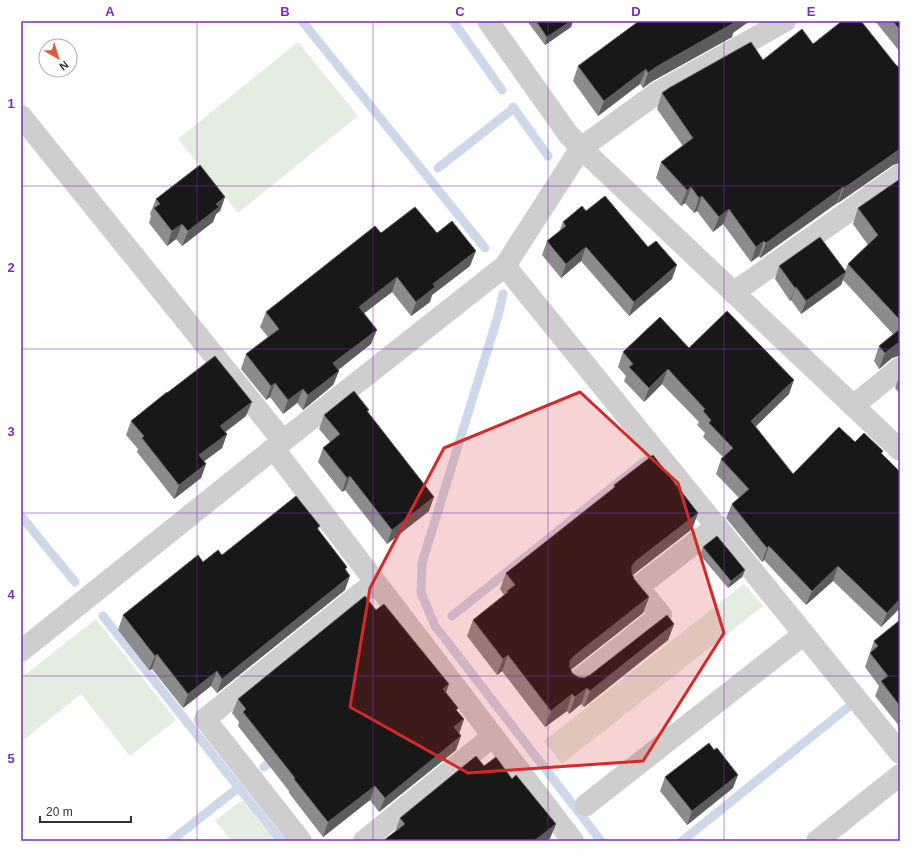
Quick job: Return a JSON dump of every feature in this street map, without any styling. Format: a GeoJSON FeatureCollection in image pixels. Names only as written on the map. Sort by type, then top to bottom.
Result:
{"type":"FeatureCollection","features":[{"type":"Feature","properties":{"kind":"street"},"geometry":{"type":"LineString","coordinates":[[488,21],[568,134],[581,148],[900,450]]}},
{"type":"Feature","properties":{"kind":"street"},"geometry":{"type":"LineString","coordinates":[[21,651],[278,445],[505,266],[581,148],[657,93],[781,22]]}},
{"type":"Feature","properties":{"kind":"street"},"geometry":{"type":"LineString","coordinates":[[21,116],[278,445],[375,582],[573,841]]}},
{"type":"Feature","properties":{"kind":"street"},"geometry":{"type":"LineString","coordinates":[[733,293],[900,175]]}},
{"type":"Feature","properties":{"kind":"street"},"geometry":{"type":"LineString","coordinates":[[505,266],[900,753]]}},
{"type":"Feature","properties":{"kind":"street"},"geometry":{"type":"LineString","coordinates":[[853,406],[900,368]]}},
{"type":"Feature","properties":{"kind":"street"},"geometry":{"type":"LineString","coordinates":[[576,682],[660,615],[638,587],[717,526]]}},
{"type":"Feature","properties":{"kind":"street"},"geometry":{"type":"LineString","coordinates":[[301,841],[205,719],[375,582]]}},
{"type":"Feature","properties":{"kind":"street"},"geometry":{"type":"LineString","coordinates":[[586,805],[804,634]]}},
{"type":"Feature","properties":{"kind":"street"},"geometry":{"type":"LineString","coordinates":[[364,841],[493,736]]}},
{"type":"Feature","properties":{"kind":"street"},"geometry":{"type":"LineString","coordinates":[[817,841],[900,775]]}},
{"type":"Feature","properties":{"kind":"highlighted area"},"geometry":{"type":"Polygon","coordinates":[[[580,392],[678,483],[724,633],[643,761],[468,773],[350,707],[370,588],[444,448],[580,392]]]}},
{"type":"Feature","properties":{"kind":"shaded area"},"geometry":{"type":"Polygon","coordinates":[[[298,42],[358,116],[238,213],[178,139],[298,42]]]}},
{"type":"Feature","properties":{"kind":"shaded area"},"geometry":{"type":"Polygon","coordinates":[[[744,584],[763,606],[562,764],[544,741],[744,584]]]}},
{"type":"Feature","properties":{"kind":"shaded area"},"geometry":{"type":"Polygon","coordinates":[[[96,619],[176,720],[130,756],[81,694],[21,742],[21,678],[96,619]]]}},
{"type":"Feature","properties":{"kind":"shaded area"},"geometry":{"type":"Polygon","coordinates":[[[242,800],[275,841],[232,841],[215,821],[242,800]]]}},
{"type":"Feature","properties":{"kind":"building"},"geometry":{"type":"Polygon","coordinates":[[[536,21],[571,21],[547,37],[536,21]]]}},
{"type":"Feature","properties":{"kind":"building"},"geometry":{"type":"Polygon","coordinates":[[[639,21],[737,21],[648,73],[646,69],[604,101],[578,66],[639,21]]]}},
{"type":"Feature","properties":{"kind":"building"},"geometry":{"type":"Polygon","coordinates":[[[842,21],[861,21],[900,68],[900,149],[844,188],[843,187],[766,243],[764,241],[756,247],[729,209],[719,217],[702,196],[699,198],[691,187],[687,190],[661,162],[693,138],[662,93],[751,42],[763,60],[802,29],[813,44],[842,21]]]}},
{"type":"Feature","properties":{"kind":"building"},"geometry":{"type":"Polygon","coordinates":[[[893,21],[900,21],[900,30],[893,21]]]}},
{"type":"Feature","properties":{"kind":"building"},"geometry":{"type":"Polygon","coordinates":[[[200,165],[225,197],[216,204],[219,207],[188,231],[182,224],[172,231],[154,208],[160,204],[156,199],[200,165]]]}},
{"type":"Feature","properties":{"kind":"building"},"geometry":{"type":"Polygon","coordinates":[[[900,179],[900,320],[848,264],[878,235],[858,208],[900,179]]]}},
{"type":"Feature","properties":{"kind":"building"},"geometry":{"type":"Polygon","coordinates":[[[605,196],[648,247],[656,241],[677,265],[634,302],[586,247],[566,264],[547,241],[566,226],[563,222],[582,206],[586,211],[605,196]]]}},
{"type":"Feature","properties":{"kind":"building"},"geometry":{"type":"Polygon","coordinates":[[[415,207],[437,233],[452,221],[476,251],[433,284],[435,287],[416,302],[397,277],[359,307],[377,330],[333,363],[339,371],[308,395],[303,389],[288,400],[275,383],[271,386],[246,354],[279,329],[266,312],[375,226],[381,233],[415,207]]]}},
{"type":"Feature","properties":{"kind":"building"},"geometry":{"type":"Polygon","coordinates":[[[820,237],[846,272],[806,301],[779,266],[820,237]]]}},
{"type":"Feature","properties":{"kind":"building"},"geometry":{"type":"Polygon","coordinates":[[[727,311],[794,380],[751,421],[793,474],[839,427],[855,442],[864,433],[883,451],[881,453],[900,472],[900,599],[887,613],[838,566],[812,591],[769,546],[767,548],[733,506],[732,504],[749,489],[721,459],[733,448],[709,423],[711,420],[703,411],[705,409],[668,369],[649,388],[629,367],[633,364],[623,352],[660,317],[689,348],[727,311]]]}},
{"type":"Feature","properties":{"kind":"building"},"geometry":{"type":"Polygon","coordinates":[[[900,329],[900,342],[885,353],[879,346],[900,329]]]}},
{"type":"Feature","properties":{"kind":"building"},"geometry":{"type":"Polygon","coordinates":[[[215,356],[252,402],[220,426],[227,434],[199,455],[206,464],[179,485],[142,438],[144,436],[131,421],[215,356]]]}},
{"type":"Feature","properties":{"kind":"building"},"geometry":{"type":"Polygon","coordinates":[[[354,391],[369,410],[367,411],[434,497],[392,530],[350,476],[347,478],[323,448],[340,434],[324,415],[354,391]]]}},
{"type":"Feature","properties":{"kind":"building"},"geometry":{"type":"Polygon","coordinates":[[[653,455],[698,513],[636,561],[632,566],[634,579],[649,597],[574,656],[570,661],[572,673],[578,677],[584,678],[590,675],[667,615],[674,624],[590,691],[587,688],[575,697],[572,694],[551,711],[508,655],[503,659],[473,620],[515,585],[506,573],[653,455]]]}},
{"type":"Feature","properties":{"kind":"building"},"geometry":{"type":"Polygon","coordinates":[[[296,496],[320,526],[317,528],[347,567],[345,569],[350,576],[222,679],[217,671],[188,694],[157,654],[155,656],[123,615],[198,555],[203,562],[218,550],[222,555],[296,496]]]}},
{"type":"Feature","properties":{"kind":"building"},"geometry":{"type":"Polygon","coordinates":[[[717,536],[745,570],[731,581],[703,547],[717,536]]]}},
{"type":"Feature","properties":{"kind":"building"},"geometry":{"type":"Polygon","coordinates":[[[365,596],[376,610],[384,604],[449,684],[443,689],[458,708],[456,710],[464,719],[454,727],[461,736],[385,798],[375,786],[328,822],[243,712],[246,709],[238,699],[365,596]]]}},
{"type":"Feature","properties":{"kind":"building"},"geometry":{"type":"Polygon","coordinates":[[[900,620],[900,706],[881,681],[888,676],[870,653],[878,646],[874,641],[900,620]]]}},
{"type":"Feature","properties":{"kind":"building"},"geometry":{"type":"Polygon","coordinates":[[[709,743],[714,750],[717,748],[738,775],[692,811],[665,777],[709,743]]]}},
{"type":"Feature","properties":{"kind":"building"},"geometry":{"type":"Polygon","coordinates":[[[476,756],[484,766],[496,757],[512,779],[516,775],[556,824],[534,841],[383,841],[405,824],[400,818],[476,756]]]}},
{"type":"Feature","properties":{"kind":"waterway"},"geometry":{"type":"LineString","coordinates":[[302,21],[485,248]]}},
{"type":"Feature","properties":{"kind":"waterway"},"geometry":{"type":"LineString","coordinates":[[453,21],[502,90]]}},
{"type":"Feature","properties":{"kind":"waterway"},"geometry":{"type":"LineString","coordinates":[[513,107],[548,156]]}},
{"type":"Feature","properties":{"kind":"waterway"},"geometry":{"type":"LineString","coordinates":[[438,168],[514,108]]}},
{"type":"Feature","properties":{"kind":"waterway"},"geometry":{"type":"LineString","coordinates":[[503,294],[498,316],[422,563],[421,593],[435,626],[601,841]]}},
{"type":"Feature","properties":{"kind":"waterway"},"geometry":{"type":"LineString","coordinates":[[452,616],[645,461]]}},
{"type":"Feature","properties":{"kind":"waterway"},"geometry":{"type":"LineString","coordinates":[[21,516],[75,582]]}},
{"type":"Feature","properties":{"kind":"waterway"},"geometry":{"type":"LineString","coordinates":[[103,616],[281,841]]}},
{"type":"Feature","properties":{"kind":"waterway"},"geometry":{"type":"LineString","coordinates":[[682,841],[847,708]]}},
{"type":"Feature","properties":{"kind":"waterway"},"geometry":{"type":"LineString","coordinates":[[264,767],[277,756]]}},
{"type":"Feature","properties":{"kind":"waterway"},"geometry":{"type":"LineString","coordinates":[[171,841],[239,787]]}}]}
